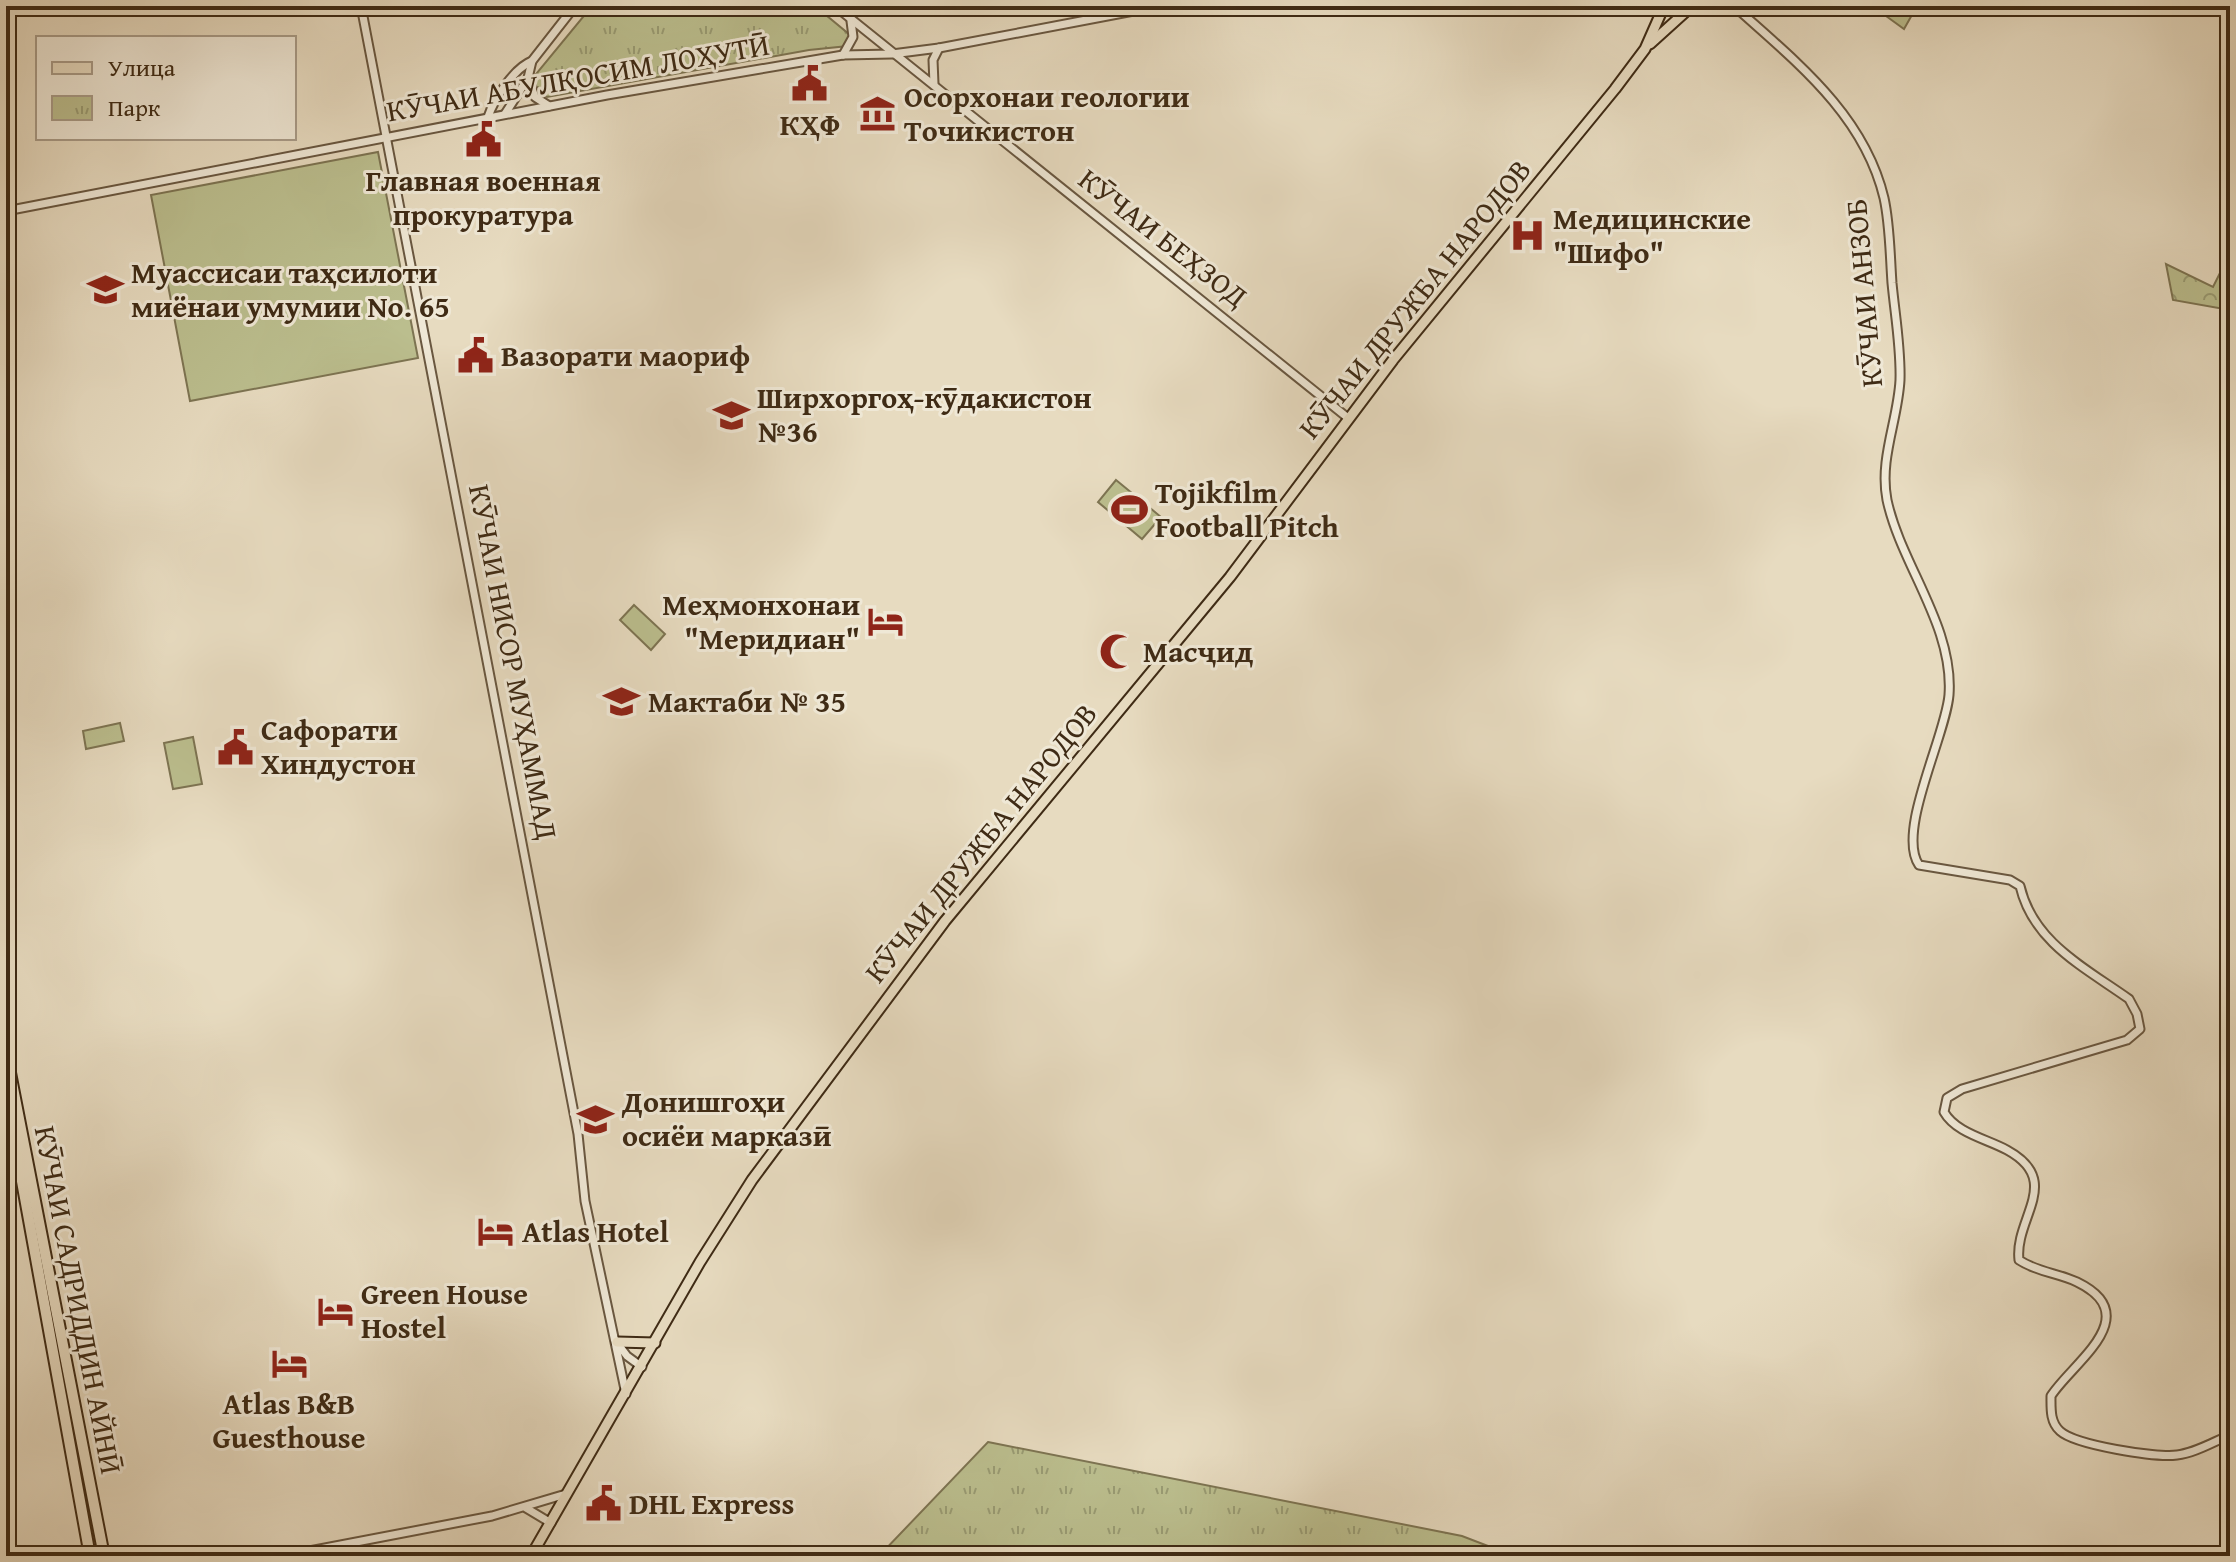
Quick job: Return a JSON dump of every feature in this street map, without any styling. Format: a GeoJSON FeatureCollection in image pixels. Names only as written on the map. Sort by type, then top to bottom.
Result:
{"type":"FeatureCollection","features":[{"type":"Feature","properties":{"kind":"highway","name":"КӮЧАИ САДРИДДИН АЙНӢ"},"geometry":{"type":"LineString","coordinates":[[6,1052],[104,1556]]}},
{"type":"Feature","properties":{"kind":"highway","name":"КӮЧАИ САДРИДДИН АЙНӢ"},"geometry":{"type":"LineString","coordinates":[[6,1093],[90,1556]]}},
{"type":"Feature","properties":{"kind":"main road"},"geometry":{"type":"LineString","coordinates":[[1645,49],[1664,6]]}},
{"type":"Feature","properties":{"kind":"main road"},"geometry":{"type":"LineString","coordinates":[[1645,49],[1692,6]]}},
{"type":"Feature","properties":{"kind":"main road","name":"КӮЧАИ ДРУЖБА НАРОДОВ"},"geometry":{"type":"LineString","coordinates":[[531,1556],[748,1185],[940,927],[1230,577],[1348,418],[1645,49]]}},
{"type":"Feature","properties":{"kind":"main road"},"geometry":{"type":"LineString","coordinates":[[617,1342],[655,1343]]}},
{"type":"Feature","properties":{"kind":"street","name":"КӮЧАИ НИСОР МУҲАММАД"},"geometry":{"type":"LineString","coordinates":[[361,6],[573,1108],[585,1201],[609,1328],[626,1395]]}},
{"type":"Feature","properties":{"kind":"street"},"geometry":{"type":"LineString","coordinates":[[505,114],[528,78],[532,61],[575,6]]}},
{"type":"Feature","properties":{"kind":"street","name":"КӮЧАИ БЕҲЗОД"},"geometry":{"type":"LineString","coordinates":[[835,6],[1348,418]]}},
{"type":"Feature","properties":{"kind":"street","name":"КӮЧАИ АБУЛҚОСИМ ЛОҲУТӢ"},"geometry":{"type":"LineString","coordinates":[[6,211],[549,106],[843,55],[892,54],[939,48],[1160,6]]}},
{"type":"Feature","properties":{"kind":"street","name":"КӮЧАИ АНЗОБ"},"geometry":{"type":"LineString","coordinates":[[1734,6],[1799,63],[1860,138],[1885,201],[1900,360],[1899,390],[1886,460],[1886,496],[1935,625],[1948,678],[1946,707],[1922,790],[1913,852],[1919,865],[2010,880],[2020,886],[2025,908],[2046,940],[2129,999],[2140,1029],[2127,1040],[1962,1089],[1944,1103],[1944,1112],[1957,1127],[2014,1154],[2034,1179],[2034,1205],[2018,1242],[2019,1260],[2086,1286],[2103,1306],[2106,1325],[2099,1341],[2051,1396],[2052,1419],[2058,1430],[2078,1440],[2164,1455],[2189,1452],[2230,1435]]}},
{"type":"Feature","properties":{"kind":"street"},"geometry":{"type":"LineString","coordinates":[[843,55],[853,37],[850,19]]}},
{"type":"Feature","properties":{"kind":"street"},"geometry":{"type":"LineString","coordinates":[[934,84],[933,60],[939,48]]}},
{"type":"Feature","properties":{"kind":"street"},"geometry":{"type":"LineString","coordinates":[[488,117],[491,106],[522,65],[532,61]]}},
{"type":"Feature","properties":{"kind":"street"},"geometry":{"type":"LineString","coordinates":[[528,78],[535,97],[549,106]]}},
{"type":"Feature","properties":{"kind":"street","name":"КӮЧАИ НИСОР МУҲАММАД"},"geometry":{"type":"LineString","coordinates":[[609,1328],[617,1342],[642,1367]]}},
{"type":"Feature","properties":{"kind":"street"},"geometry":{"type":"LineString","coordinates":[[283,1556],[526,1508],[566,1494]]}},
{"type":"Feature","properties":{"kind":"street"},"geometry":{"type":"LineString","coordinates":[[526,1508],[551,1523]]}},
{"type":"Feature","properties":{"kind":"green space"},"geometry":{"type":"Polygon","coordinates":[[[592,6],[815,6],[850,35],[848,46],[809,50],[547,97],[536,86],[536,74],[592,6]]]}},
{"type":"Feature","properties":{"kind":"green space"},"geometry":{"type":"Polygon","coordinates":[[[1891,6],[1917,6],[1904,29],[1886,16],[1891,6]]]}},
{"type":"Feature","properties":{"kind":"green space"},"geometry":{"type":"Polygon","coordinates":[[[378,152],[418,358],[190,401],[151,195],[378,152]]]}},
{"type":"Feature","properties":{"kind":"green space"},"geometry":{"type":"Polygon","coordinates":[[[2230,253],[2230,306],[2224,309],[2173,300],[2166,264],[2213,287],[2230,253]]]}},
{"type":"Feature","properties":{"kind":"green space","name":"Tojikfilm Football Pitch"},"geometry":{"type":"Polygon","coordinates":[[[1116,480],[1161,517],[1142,539],[1098,502],[1116,480]]]}},
{"type":"Feature","properties":{"kind":"green space"},"geometry":{"type":"Polygon","coordinates":[[[634,605],[665,634],[651,650],[620,620],[634,605]]]}},
{"type":"Feature","properties":{"kind":"green space"},"geometry":{"type":"Polygon","coordinates":[[[120,723],[124,741],[86,749],[83,731],[120,723]]]}},
{"type":"Feature","properties":{"kind":"green space"},"geometry":{"type":"Polygon","coordinates":[[[193,737],[202,784],[173,789],[164,743],[193,737]]]}},
{"type":"Feature","properties":{"kind":"green space"},"geometry":{"type":"Polygon","coordinates":[[[988,1442],[1462,1536],[1514,1556],[879,1556],[988,1442]]]}},
{"type":"Feature","properties":{"kind":"place","name":"КҲФ"},"geometry":{"type":"Point","coordinates":[810,84]}},
{"type":"Feature","properties":{"kind":"place","name":"Осорхонаи геологии Точикистон"},"geometry":{"type":"Point","coordinates":[878,114]}},
{"type":"Feature","properties":{"kind":"place","name":"Главная военная прокуратура"},"geometry":{"type":"Point","coordinates":[483,140]}},
{"type":"Feature","properties":{"kind":"place","name":"Медицинские \"Шифо\""},"geometry":{"type":"Point","coordinates":[1527,236]}},
{"type":"Feature","properties":{"kind":"place","name":"Муассисаи таҳсилоти миёнаи умумии No. 65"},"geometry":{"type":"Point","coordinates":[105,290]}},
{"type":"Feature","properties":{"kind":"place","name":"Вазорати маориф"},"geometry":{"type":"Point","coordinates":[475,356]}},
{"type":"Feature","properties":{"kind":"place","name":"Ширхоргоҳ-кӯдакистон №36"},"geometry":{"type":"Point","coordinates":[731,415]}},
{"type":"Feature","properties":{"kind":"place","name":"Tojikfilm Football Pitch"},"geometry":{"type":"Point","coordinates":[1129,510]}},
{"type":"Feature","properties":{"kind":"place","name":"Меҳмонхонаи \"Меридиан\""},"geometry":{"type":"Point","coordinates":[886,622]}},
{"type":"Feature","properties":{"kind":"place","name":"Масҷид"},"geometry":{"type":"Point","coordinates":[1117,652]}},
{"type":"Feature","properties":{"kind":"place","name":"Мактаби № 35"},"geometry":{"type":"Point","coordinates":[622,702]}},
{"type":"Feature","properties":{"kind":"place","name":"Сафорати Хиндустон"},"geometry":{"type":"Point","coordinates":[235,747]}},
{"type":"Feature","properties":{"kind":"place","name":"Донишгоҳи осиёи марказӣ"},"geometry":{"type":"Point","coordinates":[596,1119]}},
{"type":"Feature","properties":{"kind":"place","name":"Atlas Hotel"},"geometry":{"type":"Point","coordinates":[496,1232]}},
{"type":"Feature","properties":{"kind":"place","name":"Green House Hostel"},"geometry":{"type":"Point","coordinates":[335,1311]}},
{"type":"Feature","properties":{"kind":"place","name":"Atlas B&B Guesthouse"},"geometry":{"type":"Point","coordinates":[289,1363]}},
{"type":"Feature","properties":{"kind":"place","name":"DHL Express"},"geometry":{"type":"Point","coordinates":[603,1504]}}]}
